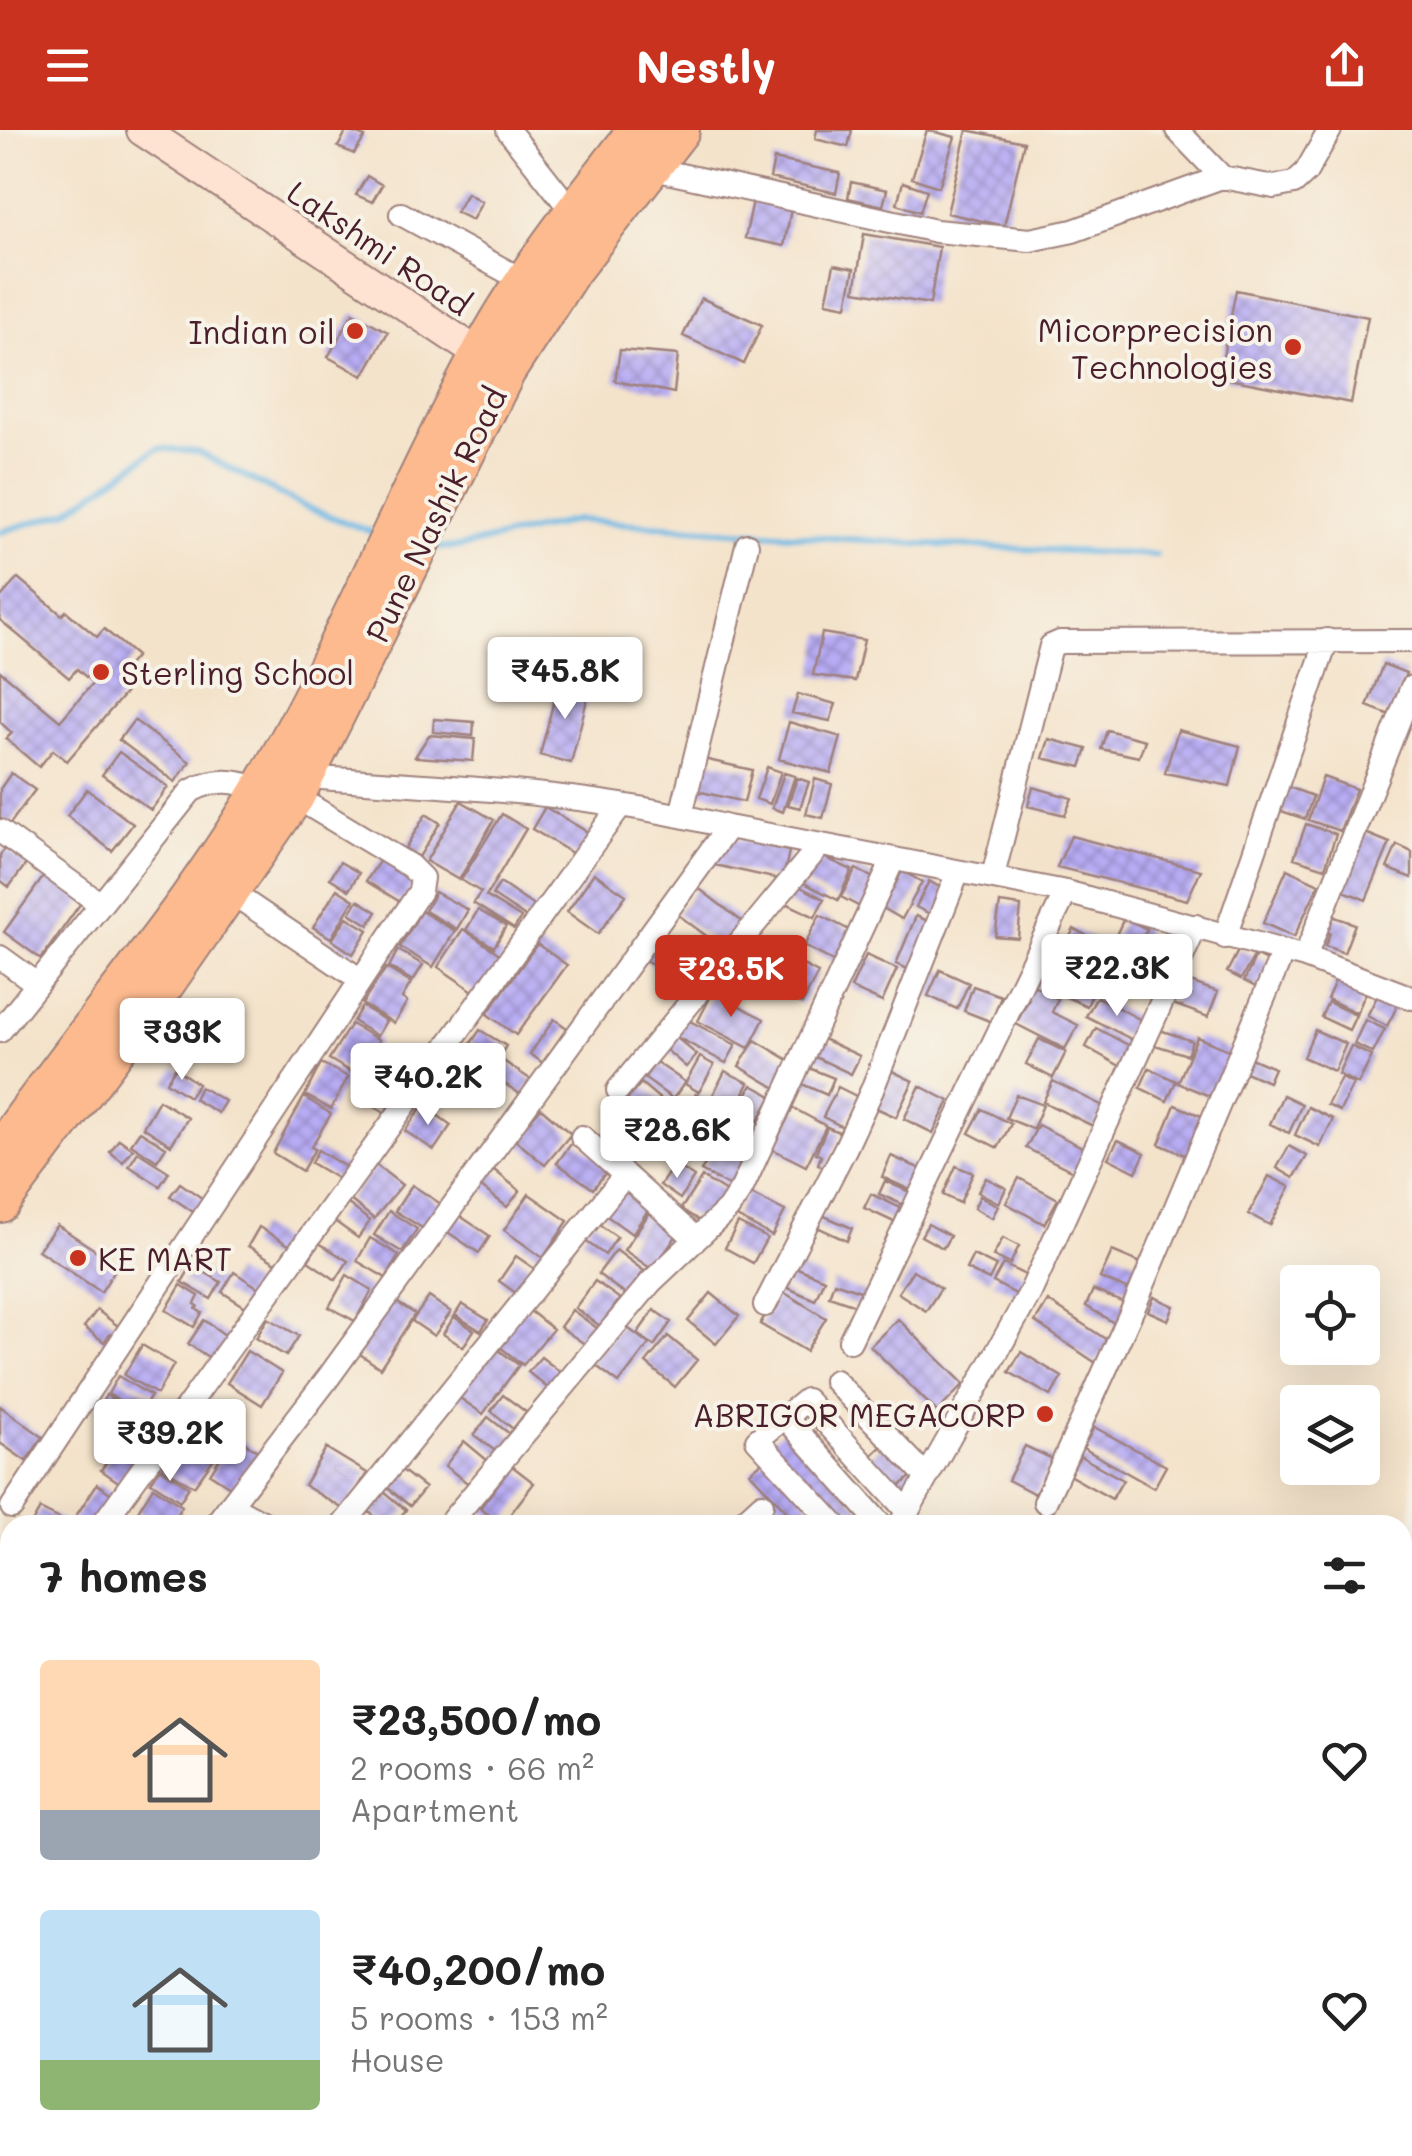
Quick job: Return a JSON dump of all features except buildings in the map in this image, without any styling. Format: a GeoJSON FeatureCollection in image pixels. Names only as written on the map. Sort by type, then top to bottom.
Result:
{"type":"FeatureCollection","features":[{"type":"Feature","properties":{"kind":"highway","name":"Pune Nashik Road"},"geometry":{"type":"LineString","coordinates":[[10,1147],[165,982],[229,892],[287,788],[304,716],[492,364],[526,282],[575,214],[644,149],[678,130]]}},
{"type":"Feature","properties":{"kind":"highway","name":"Pune Nashik Road"},"geometry":{"type":"LineString","coordinates":[[492,364],[571,269],[644,149]]}},
{"type":"Feature","properties":{"kind":"highway","name":"Pune Nashik Road"},"geometry":{"type":"LineString","coordinates":[[0,1202],[10,1147],[220,855],[287,788]]}},
{"type":"Feature","properties":{"kind":"main road","name":"Lakshmi Road"},"geometry":{"type":"LineString","coordinates":[[142,130],[492,364]]}},
{"type":"Feature","properties":{"kind":"street"},"geometry":{"type":"LineString","coordinates":[[508,130],[575,214]]}},
{"type":"Feature","properties":{"kind":"street"},"geometry":{"type":"LineString","coordinates":[[1178,130],[1222,178]]}},
{"type":"Feature","properties":{"kind":"street"},"geometry":{"type":"LineString","coordinates":[[644,149],[936,231],[1030,240],[1074,232],[1222,178],[1274,187],[1294,184],[1306,172],[1330,130]]}},
{"type":"Feature","properties":{"kind":"street"},"geometry":{"type":"LineString","coordinates":[[400,214],[526,282]]}},
{"type":"Feature","properties":{"kind":"street"},"geometry":{"type":"LineString","coordinates":[[681,815],[747,545]]}},
{"type":"Feature","properties":{"kind":"street"},"geometry":{"type":"LineString","coordinates":[[1225,937],[1327,640]]}},
{"type":"Feature","properties":{"kind":"street"},"geometry":{"type":"LineString","coordinates":[[993,876],[1051,646],[1060,642],[1412,640]]}},
{"type":"Feature","properties":{"kind":"street"},"geometry":{"type":"LineString","coordinates":[[1044,1502],[1412,686]]}},
{"type":"Feature","properties":{"kind":"street"},"geometry":{"type":"LineString","coordinates":[[0,1031],[190,791],[206,783],[232,780],[287,788],[545,794],[681,815],[728,828],[1066,892],[1294,954],[1412,998]]}},
{"type":"Feature","properties":{"kind":"street"},"geometry":{"type":"LineString","coordinates":[[12,1508],[420,891],[422,878],[410,866],[287,788]]}},
{"type":"Feature","properties":{"kind":"street"},"geometry":{"type":"LineString","coordinates":[[109,1515],[621,804]]}},
{"type":"Feature","properties":{"kind":"street"},"geometry":{"type":"LineString","coordinates":[[222,1515],[328,1378],[728,828]]}},
{"type":"Feature","properties":{"kind":"street"},"geometry":{"type":"LineString","coordinates":[[0,831],[99,903]]}},
{"type":"Feature","properties":{"kind":"street"},"geometry":{"type":"LineString","coordinates":[[618,1090],[820,845]]}},
{"type":"Feature","properties":{"kind":"street"},"geometry":{"type":"LineString","coordinates":[[456,1515],[650,1282],[728,1209],[742,1188],[893,860]]}},
{"type":"Feature","properties":{"kind":"street"},"geometry":{"type":"LineString","coordinates":[[764,1305],[872,1090],[958,872]]}},
{"type":"Feature","properties":{"kind":"street"},"geometry":{"type":"LineString","coordinates":[[229,892],[361,980]]}},
{"type":"Feature","properties":{"kind":"street"},"geometry":{"type":"LineString","coordinates":[[850,1341],[1066,892]]}},
{"type":"Feature","properties":{"kind":"street"},"geometry":{"type":"LineString","coordinates":[[906,1515],[1030,1293],[1196,926]]}},
{"type":"Feature","properties":{"kind":"street"},"geometry":{"type":"LineString","coordinates":[[0,957],[36,983]]}},
{"type":"Feature","properties":{"kind":"street"},"geometry":{"type":"LineString","coordinates":[[582,1137],[696,1239]]}},
{"type":"Feature","properties":{"kind":"street"},"geometry":{"type":"LineString","coordinates":[[351,1515],[625,1175]]}},
{"type":"Feature","properties":{"kind":"street"},"geometry":{"type":"LineString","coordinates":[[835,1381],[927,1477]]}},
{"type":"Feature","properties":{"kind":"street"},"geometry":{"type":"LineString","coordinates":[[827,1515],[758,1440],[806,1400],[902,1515]]}},
{"type":"Feature","properties":{"kind":"street"},"geometry":{"type":"LineString","coordinates":[[785,1417],[872,1515]]}},
{"type":"Feature","properties":{"kind":"street"},"geometry":{"type":"LineString","coordinates":[[750,1515],[762,1504]]}},
{"type":"Feature","properties":{"kind":"street"},"geometry":{"type":"LineString","coordinates":[[230,1505],[249,1515]]}},
{"type":"Feature","properties":{"kind":"waterway"},"geometry":{"type":"LineString","coordinates":[[0,532],[67,512],[158,448],[198,452],[305,507],[377,534]]}},
{"type":"Feature","properties":{"kind":"waterway"},"geometry":{"type":"LineString","coordinates":[[432,548],[460,547],[577,520],[935,545],[1156,555]]}},
{"type":"Feature","properties":{"kind":"place","name":"Indian oil"},"geometry":{"type":"Point","coordinates":[355,331]}},
{"type":"Feature","properties":{"kind":"place","name":"Micorprecision Technologies"},"geometry":{"type":"Point","coordinates":[1293,347]}},
{"type":"Feature","properties":{"kind":"place","name":"Sterling School"},"geometry":{"type":"Point","coordinates":[101,672]}},
{"type":"Feature","properties":{"kind":"place","name":"KE MART"},"geometry":{"type":"Point","coordinates":[78,1258]}},
{"type":"Feature","properties":{"kind":"place","name":"ABRIGOR MEGACORP"},"geometry":{"type":"Point","coordinates":[1045,1414]}}]}
